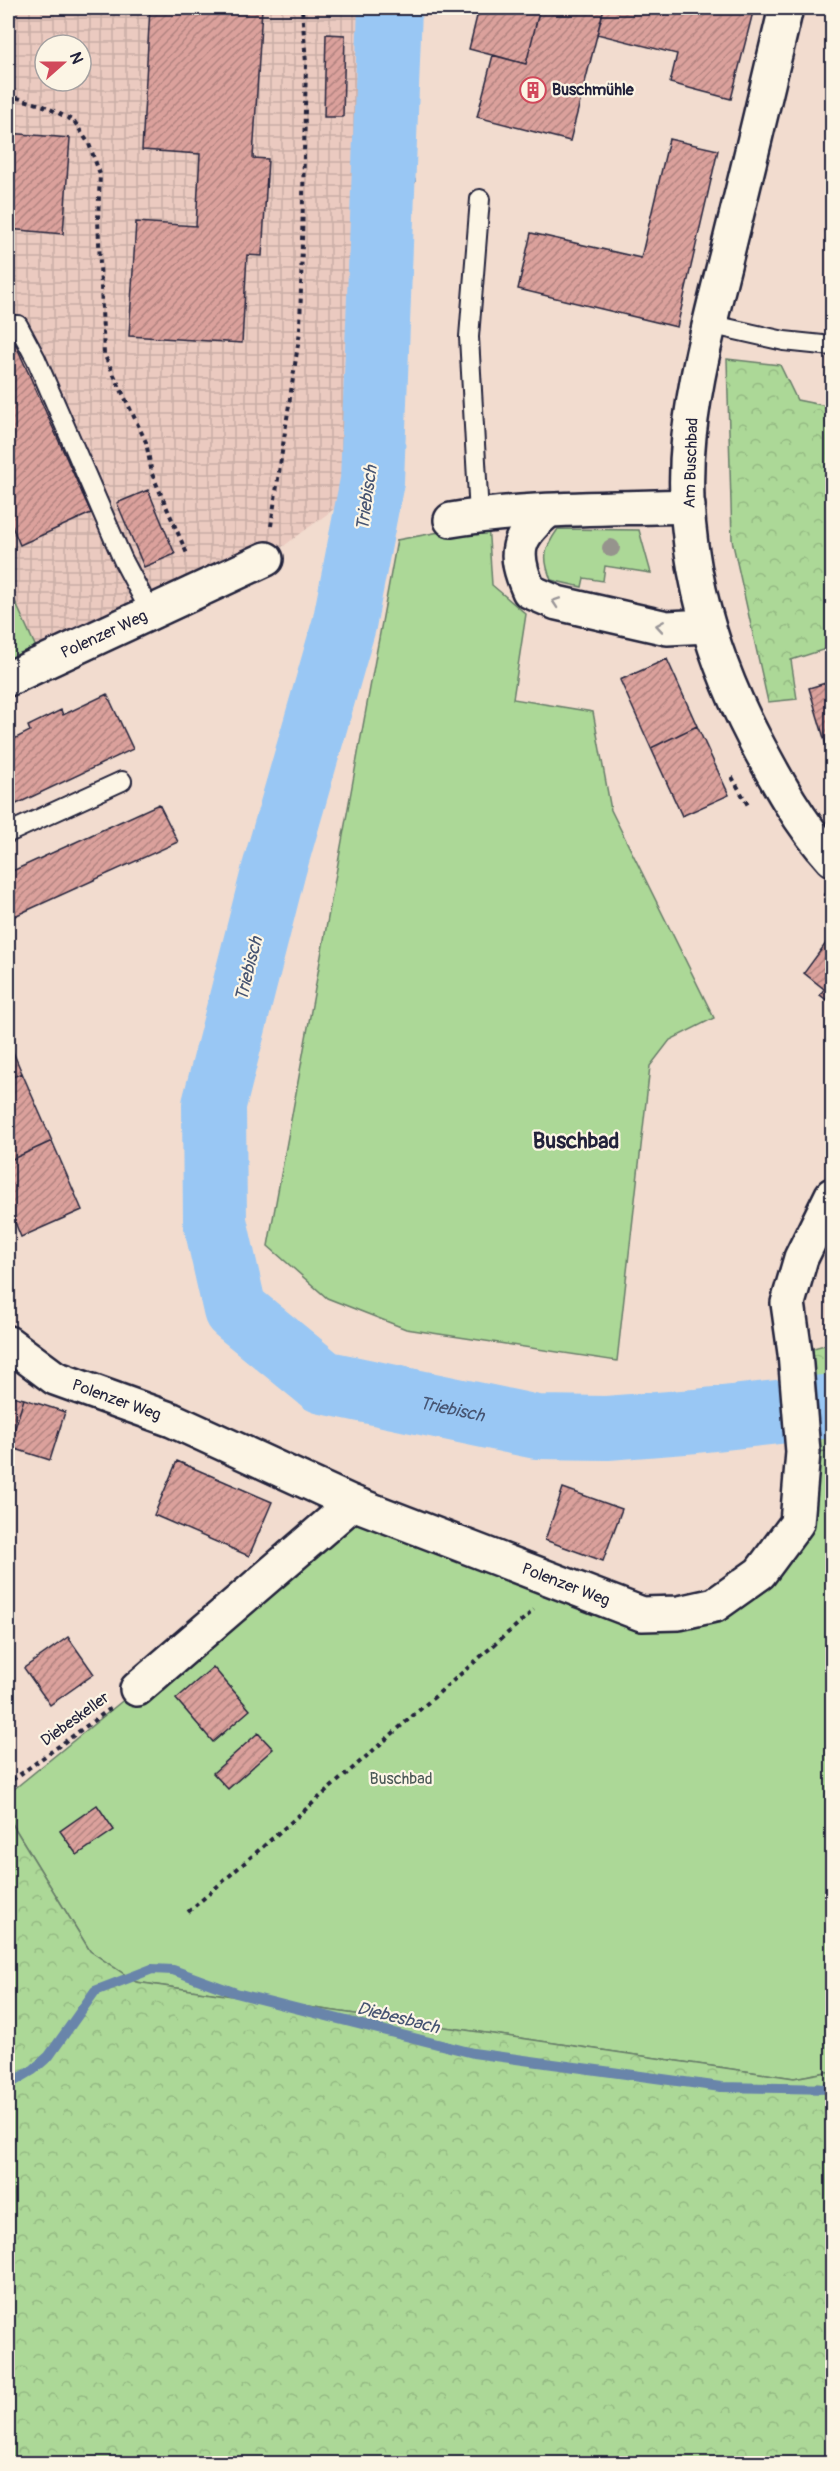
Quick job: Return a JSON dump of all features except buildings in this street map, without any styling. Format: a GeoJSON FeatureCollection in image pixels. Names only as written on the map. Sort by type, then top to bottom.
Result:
{"type":"FeatureCollection","features":[{"type":"Feature","properties":{"kind":"street","name":"Am Buschbad"},"geometry":{"type":"LineString","coordinates":[[786,8],[709,324],[688,438],[688,506],[693,566],[708,626],[740,711],[796,812],[832,859]]}},
{"type":"Feature","properties":{"kind":"street"},"geometry":{"type":"LineString","coordinates":[[465,517],[548,511],[688,506]]}},
{"type":"Feature","properties":{"kind":"street"},"geometry":{"type":"LineString","coordinates":[[548,511],[527,528],[520,546],[519,568],[529,591],[557,603],[667,628],[708,626]]}},
{"type":"Feature","properties":{"kind":"street","name":"Polenzer Weg"},"geometry":{"type":"LineString","coordinates":[[8,679],[266,559]]}},
{"type":"Feature","properties":{"kind":"street","name":"Polenzer Weg"},"geometry":{"type":"LineString","coordinates":[[8,1343],[55,1378],[172,1420],[353,1503],[642,1614],[679,1613],[715,1605],[760,1573],[796,1523],[803,1452],[795,1353],[788,1303],[801,1258],[832,1195]]}},
{"type":"Feature","properties":{"kind":"street"},"geometry":{"type":"LineString","coordinates":[[137,1689],[353,1503]]}},
{"type":"Feature","properties":{"kind":"lane"},"geometry":{"type":"LineString","coordinates":[[465,517],[469,337],[480,198]]}},
{"type":"Feature","properties":{"kind":"lane"},"geometry":{"type":"LineString","coordinates":[[709,324],[784,341],[832,346]]}},
{"type":"Feature","properties":{"kind":"lane"},"geometry":{"type":"LineString","coordinates":[[8,325],[18,325],[36,359],[123,560],[151,613]]}},
{"type":"Feature","properties":{"kind":"lane"},"geometry":{"type":"LineString","coordinates":[[8,833],[122,781]]}},
{"type":"Feature","properties":{"kind":"path"},"geometry":{"type":"LineString","coordinates":[[266,559],[300,331],[306,63],[302,8]]}},
{"type":"Feature","properties":{"kind":"path"},"geometry":{"type":"LineString","coordinates":[[8,95],[44,106],[74,121],[89,144],[100,174],[98,219],[104,354],[146,442],[152,474],[202,587]]}},
{"type":"Feature","properties":{"kind":"path"},"geometry":{"type":"LineString","coordinates":[[188,1912],[564,1584]]}},
{"type":"Feature","properties":{"kind":"path","name":"Diebeskeller"},"geometry":{"type":"LineString","coordinates":[[8,1797],[11,1781],[137,1689]]}},
{"type":"Feature","properties":{"kind":"shaded area"},"geometry":{"type":"Polygon","coordinates":[[[11,8],[390,8],[372,481],[266,559],[43,663],[8,586],[8,13],[11,8]]]}},
{"type":"Feature","properties":{"kind":"green space"},"geometry":{"type":"Polygon","coordinates":[[[727,359],[780,365],[797,400],[832,407],[832,647],[791,660],[797,699],[768,702],[732,540],[727,359]]]}},
{"type":"Feature","properties":{"kind":"green space","name":"Buschbad"},"geometry":{"type":"Polygon","coordinates":[[[488,523],[492,585],[526,614],[513,699],[593,712],[611,810],[714,1018],[670,1040],[650,1066],[617,1361],[406,1329],[327,1298],[268,1246],[397,540],[488,523]]]}},
{"type":"Feature","properties":{"kind":"green space"},"geometry":{"type":"Polygon","coordinates":[[[558,529],[639,530],[651,573],[605,566],[603,581],[584,578],[582,587],[551,580],[546,565],[546,553],[558,529]]]}},
{"type":"Feature","properties":{"kind":"green space"},"geometry":{"type":"Polygon","coordinates":[[[8,586],[43,663],[8,679],[8,586]]]}},
{"type":"Feature","properties":{"kind":"green space"},"geometry":{"type":"Polygon","coordinates":[[[832,1343],[832,1451],[803,1452],[795,1353],[832,1343]]]}},
{"type":"Feature","properties":{"kind":"green space","name":"Buschbad"},"geometry":{"type":"Polygon","coordinates":[[[832,1451],[832,2071],[794,2078],[136,1982],[90,1951],[8,1817],[8,1794],[137,1689],[353,1503],[642,1614],[715,1605],[796,1523],[803,1452],[832,1451]]]}},
{"type":"Feature","properties":{"kind":"green space"},"geometry":{"type":"Polygon","coordinates":[[[8,1817],[90,1951],[136,1982],[794,2078],[832,2071],[832,2463],[8,2463],[8,1817]]]}},
{"type":"Feature","properties":{"kind":"waterway","name":"Triebisch"},"geometry":{"type":"LineString","coordinates":[[390,8],[372,481],[344,625],[274,869],[214,1105],[215,1221],[235,1310],[323,1382],[537,1427],[607,1428],[832,1406]]}},
{"type":"Feature","properties":{"kind":"waterway"},"geometry":{"type":"LineString","coordinates":[[381,205],[411,181]]}},
{"type":"Feature","properties":{"kind":"waterway","name":"Diebesbach"},"geometry":{"type":"LineString","coordinates":[[8,2085],[33,2070],[49,2056],[95,1991],[152,1969],[173,1970],[236,1993],[473,2053],[721,2087],[832,2089]]}},
{"type":"Feature","properties":{"kind":"place","name":"Buschmühle"},"geometry":{"type":"Point","coordinates":[533,90]}},
{"type":"Feature","properties":{"kind":"district","name":"Buschbad"},"geometry":{"type":"Point","coordinates":[576,1141]}}]}
